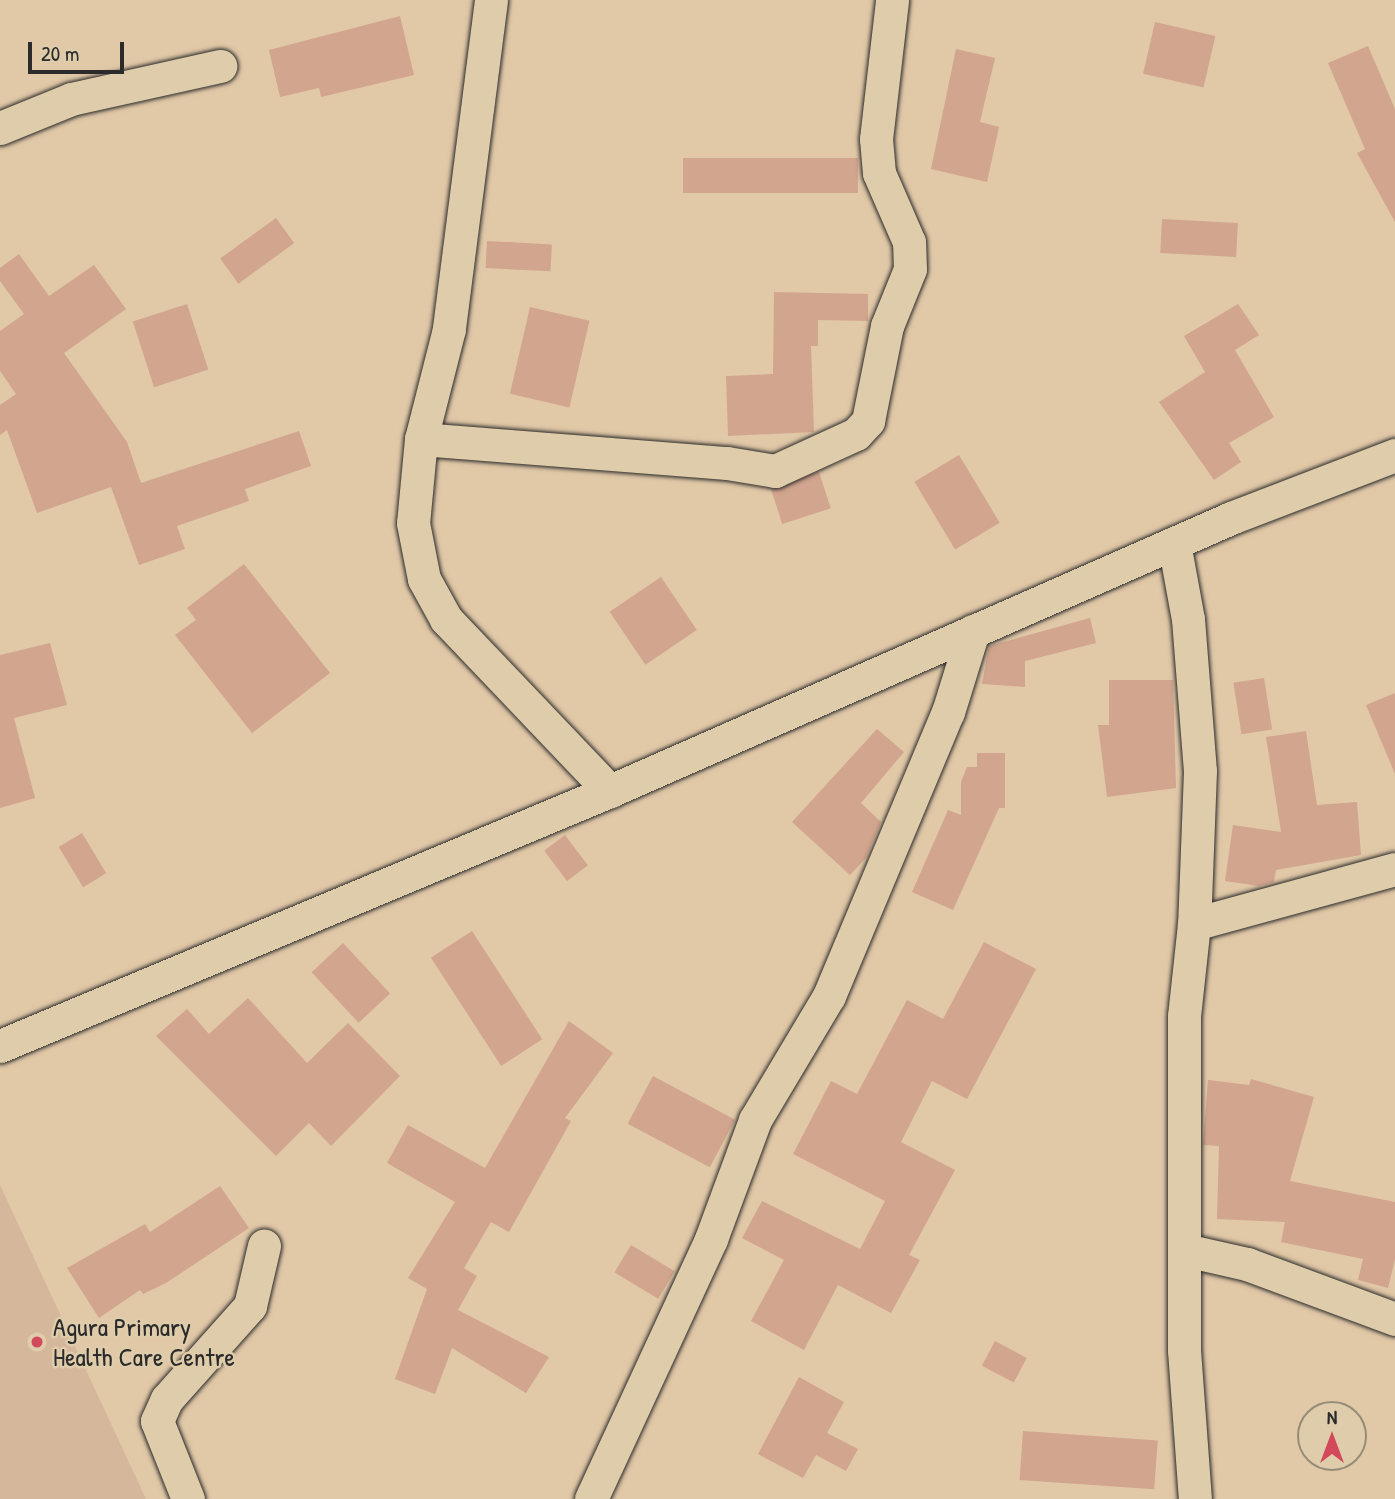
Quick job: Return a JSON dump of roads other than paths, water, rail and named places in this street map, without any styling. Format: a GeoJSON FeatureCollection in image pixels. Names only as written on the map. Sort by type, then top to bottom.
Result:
{"type":"FeatureCollection","features":[{"type":"Feature","properties":{"kind":"street"},"geometry":{"type":"LineString","coordinates":[[491,0],[449,330],[421,439],[413,523],[424,579],[446,619],[610,791]]}},
{"type":"Feature","properties":{"kind":"street"},"geometry":{"type":"LineString","coordinates":[[421,439],[727,463],[775,471],[856,434],[868,421],[887,326],[910,269],[909,242],[879,173],[876,139],[892,0]]}},
{"type":"Feature","properties":{"kind":"street"},"geometry":{"type":"LineString","coordinates":[[0,128],[71,99],[220,66]]}},
{"type":"Feature","properties":{"kind":"street"},"geometry":{"type":"LineString","coordinates":[[0,1046],[610,791],[1174,543],[1395,455]]}},
{"type":"Feature","properties":{"kind":"street"},"geometry":{"type":"LineString","coordinates":[[1174,543],[1188,619],[1200,771],[1194,924],[1184,1016],[1184,1350],[1195,1499]]}},
{"type":"Feature","properties":{"kind":"street"},"geometry":{"type":"LineString","coordinates":[[591,1499],[711,1240],[755,1120],[834,984],[948,712],[973,631]]}},
{"type":"Feature","properties":{"kind":"street"},"geometry":{"type":"LineString","coordinates":[[1194,924],[1395,869]]}},
{"type":"Feature","properties":{"kind":"street"},"geometry":{"type":"LineString","coordinates":[[188,1499],[158,1421],[167,1399],[250,1307],[264,1246]]}},
{"type":"Feature","properties":{"kind":"street"},"geometry":{"type":"LineString","coordinates":[[1185,1250],[1247,1264],[1395,1320]]}},
{"type":"Feature","properties":{"kind":"place","name":"Agura Primary Health Care Centre"},"geometry":{"type":"Point","coordinates":[37,1342]}}]}
